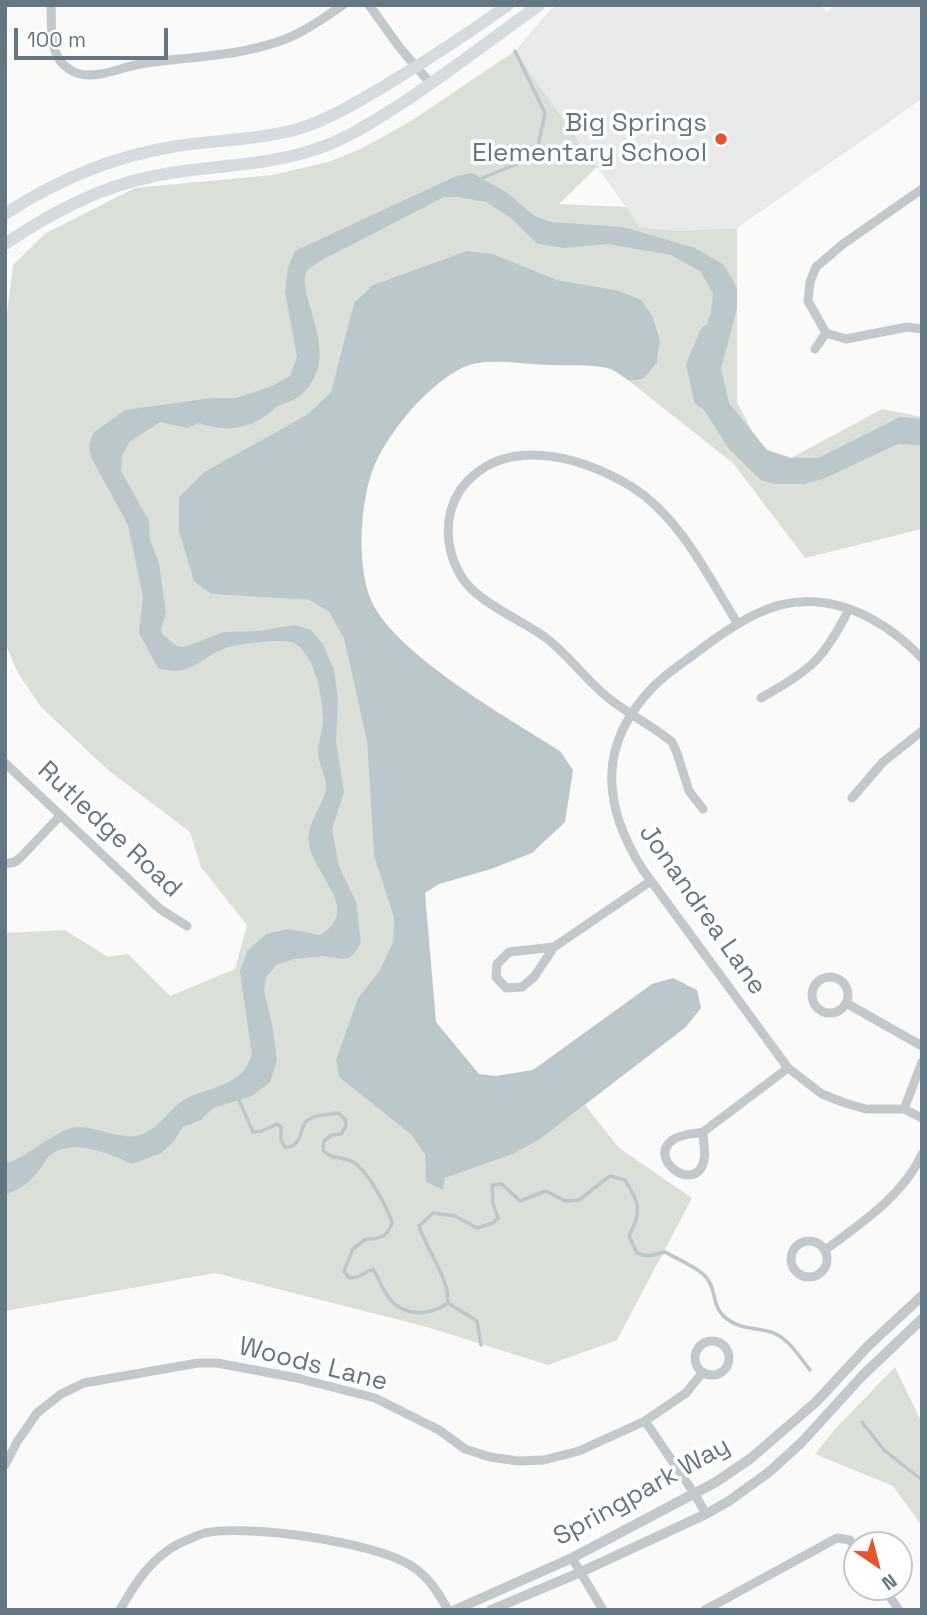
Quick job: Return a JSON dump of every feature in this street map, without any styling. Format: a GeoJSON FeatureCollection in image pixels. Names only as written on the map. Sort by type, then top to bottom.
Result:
{"type":"FeatureCollection","features":[{"type":"Feature","properties":{"kind":"main road"},"geometry":{"type":"LineString","coordinates":[[5,214],[74,175],[129,155],[178,146],[259,137],[299,128],[344,110],[416,67],[508,5]]}},
{"type":"Feature","properties":{"kind":"main road"},"geometry":{"type":"LineString","coordinates":[[5,244],[82,199],[117,186],[153,176],[288,158],[359,131],[430,84],[539,5]]}},
{"type":"Feature","properties":{"kind":"main road"},"geometry":{"type":"LineString","coordinates":[[26,200],[37,223]]}},
{"type":"Feature","properties":{"kind":"street"},"geometry":{"type":"LineString","coordinates":[[51,5],[52,40],[56,55],[69,70],[82,75],[99,74],[139,64],[245,52],[288,38],[343,5]]}},
{"type":"Feature","properties":{"kind":"street"},"geometry":{"type":"LineString","coordinates":[[369,5],[430,84]]}},
{"type":"Feature","properties":{"kind":"street"},"geometry":{"type":"LineString","coordinates":[[922,189],[843,244],[816,267],[810,282],[808,301],[826,333],[846,339],[907,327],[922,328]]}},
{"type":"Feature","properties":{"kind":"street"},"geometry":{"type":"LineString","coordinates":[[815,349],[826,333]]}},
{"type":"Feature","properties":{"kind":"street"},"geometry":{"type":"LineString","coordinates":[[703,809],[689,792],[672,743],[594,686],[549,640],[479,595],[461,578],[449,545],[449,520],[453,503],[461,489],[479,471],[504,458],[554,457],[591,467],[632,487],[658,507],[675,527],[738,624]]}},
{"type":"Feature","properties":{"kind":"street","name":"Jonandrea Lane"},"geometry":{"type":"LineString","coordinates":[[922,658],[886,626],[849,608],[825,604],[789,604],[761,612],[738,624],[667,674],[640,701],[619,740],[612,762],[612,796],[624,838],[651,881],[789,1069],[822,1094],[845,1103],[866,1109],[904,1109],[922,1118]]}},
{"type":"Feature","properties":{"kind":"street"},"geometry":{"type":"LineString","coordinates":[[761,698],[812,667],[832,641],[849,608]]}},
{"type":"Feature","properties":{"kind":"street"},"geometry":{"type":"LineString","coordinates":[[852,798],[883,762],[922,731]]}},
{"type":"Feature","properties":{"kind":"street","name":"Rutledge Road"},"geometry":{"type":"LineString","coordinates":[[5,762],[160,909],[187,926]]}},
{"type":"Feature","properties":{"kind":"street"},"geometry":{"type":"LineString","coordinates":[[5,864],[15,862],[21,857],[60,816]]}},
{"type":"Feature","properties":{"kind":"street"},"geometry":{"type":"LineString","coordinates":[[554,947],[509,952],[497,964],[496,977],[506,988],[523,987],[534,977],[554,947],[651,881]]}},
{"type":"Feature","properties":{"kind":"street"},"geometry":{"type":"LineString","coordinates":[[829,977],[843,982],[848,996],[846,1003],[835,1012],[820,1010],[812,998],[816,984],[829,977]]}},
{"type":"Feature","properties":{"kind":"street"},"geometry":{"type":"LineString","coordinates":[[846,1003],[922,1046]]}},
{"type":"Feature","properties":{"kind":"street"},"geometry":{"type":"LineString","coordinates":[[904,1109],[922,1062]]}},
{"type":"Feature","properties":{"kind":"street"},"geometry":{"type":"LineString","coordinates":[[703,1132],[705,1160],[700,1168],[692,1174],[682,1175],[673,1171],[667,1164],[669,1145],[676,1139],[703,1132],[789,1069]]}},
{"type":"Feature","properties":{"kind":"street"},"geometry":{"type":"LineString","coordinates":[[825,1250],[856,1227],[905,1182],[915,1170],[922,1154]]}},
{"type":"Feature","properties":{"kind":"street"},"geometry":{"type":"LineString","coordinates":[[811,1241],[825,1250],[826,1266],[822,1273],[806,1278],[793,1269],[791,1253],[796,1246],[811,1241]]}},
{"type":"Feature","properties":{"kind":"street","name":"Springpark Way"},"geometry":{"type":"LineString","coordinates":[[455,1610],[572,1558],[750,1460],[816,1402],[869,1345],[922,1296]]}},
{"type":"Feature","properties":{"kind":"street","name":"Springpark Way"},"geometry":{"type":"LineString","coordinates":[[492,1610],[581,1572],[729,1501],[769,1472],[832,1411],[863,1375],[922,1319]]}},
{"type":"Feature","properties":{"kind":"street","name":"Woods Lane"},"geometry":{"type":"LineString","coordinates":[[5,1465],[37,1413],[61,1394],[84,1383],[198,1363],[217,1363],[298,1378],[375,1398],[439,1430],[465,1448],[490,1457],[518,1461],[544,1460],[579,1451],[645,1422],[686,1393],[702,1373]]}},
{"type":"Feature","properties":{"kind":"street"},"geometry":{"type":"LineString","coordinates":[[645,1422],[706,1514]]}},
{"type":"Feature","properties":{"kind":"street"},"geometry":{"type":"LineString","coordinates":[[120,1610],[137,1582],[155,1560],[178,1544],[205,1533],[252,1531],[338,1542],[387,1554],[421,1572],[438,1591],[448,1610]]}},
{"type":"Feature","properties":{"kind":"street"},"geometry":{"type":"LineString","coordinates":[[705,1610],[837,1538],[843,1539]]}},
{"type":"Feature","properties":{"kind":"street"},"geometry":{"type":"LineString","coordinates":[[572,1558],[603,1610]]}},
{"type":"Feature","properties":{"kind":"shaded area","name":"Big Springs Elementary School"},"geometry":{"type":"Polygon","coordinates":[[[558,5],[821,5],[826,12],[836,5],[922,5],[922,99],[737,228],[678,231],[640,227],[515,51],[550,10],[558,5]]]}},
{"type":"Feature","properties":{"kind":"shaded area"},"geometry":{"type":"Polygon","coordinates":[[[515,51],[597,167],[559,204],[626,207],[640,227],[678,231],[737,228],[737,402],[755,437],[767,450],[791,458],[882,409],[922,417],[922,529],[805,558],[733,463],[629,381],[643,379],[657,363],[660,340],[653,317],[616,290],[557,280],[493,254],[354,303],[332,392],[308,414],[204,472],[179,497],[211,594],[309,600],[329,612],[344,639],[367,742],[374,856],[394,918],[393,943],[380,970],[358,998],[340,1078],[412,1134],[425,1155],[426,1182],[443,1190],[445,1178],[513,1154],[539,1140],[585,1105],[619,1148],[692,1198],[617,1340],[548,1365],[427,1327],[215,1273],[5,1311],[5,933],[65,930],[108,957],[128,954],[170,996],[235,969],[247,925],[201,867],[190,832],[108,770],[41,707],[18,673],[5,643],[5,330],[13,265],[46,233],[135,188],[273,175],[328,162],[361,149],[411,121],[515,51]]]}},
{"type":"Feature","properties":{"kind":"shaded area"},"geometry":{"type":"Polygon","coordinates":[[[472,173],[506,192],[533,215],[551,222],[623,227],[695,248],[724,265],[737,288],[737,309],[721,368],[729,403],[767,450],[791,458],[818,458],[900,417],[922,419],[922,445],[898,444],[823,479],[804,484],[774,484],[761,480],[729,449],[702,407],[696,381],[700,346],[711,312],[713,294],[701,272],[671,255],[608,244],[565,248],[538,244],[511,218],[486,202],[444,197],[309,269],[305,280],[306,292],[320,352],[318,367],[304,392],[257,421],[239,427],[220,428],[199,423],[187,428],[160,422],[129,442],[122,456],[121,471],[149,521],[150,540],[159,563],[166,613],[162,634],[177,646],[185,647],[224,632],[259,631],[295,625],[311,630],[322,643],[334,669],[338,701],[336,742],[344,792],[332,829],[339,866],[356,902],[361,943],[353,955],[346,959],[322,956],[294,959],[276,965],[266,977],[264,990],[277,1060],[270,1082],[252,1096],[213,1108],[201,1120],[183,1127],[161,1153],[132,1164],[90,1149],[79,1147],[58,1150],[48,1156],[27,1183],[5,1194],[5,1163],[64,1131],[78,1127],[128,1136],[143,1134],[157,1125],[180,1102],[225,1084],[239,1075],[252,1056],[240,971],[248,950],[266,934],[288,929],[320,935],[333,924],[337,912],[336,900],[310,847],[310,827],[326,788],[318,752],[323,711],[316,678],[307,657],[294,643],[260,642],[226,648],[187,669],[158,668],[139,633],[143,597],[128,525],[92,459],[89,446],[93,433],[125,410],[212,398],[236,398],[272,386],[290,376],[297,357],[285,292],[288,267],[295,251],[454,177],[472,173]]]}},
{"type":"Feature","properties":{"kind":"shaded area"},"geometry":{"type":"Polygon","coordinates":[[[467,251],[493,254],[557,280],[616,290],[641,300],[653,317],[660,340],[657,363],[643,379],[629,381],[615,371],[592,366],[483,362],[464,367],[437,384],[412,409],[382,450],[370,478],[363,511],[363,564],[369,595],[381,616],[425,661],[560,751],[573,770],[565,822],[532,853],[491,869],[439,884],[425,893],[436,1022],[479,1074],[495,1076],[533,1070],[652,984],[673,978],[697,990],[701,1008],[686,1027],[539,1140],[513,1154],[445,1178],[443,1190],[426,1182],[425,1155],[412,1135],[340,1078],[336,1060],[358,998],[380,970],[393,942],[394,918],[374,856],[367,742],[344,639],[329,612],[309,600],[211,594],[194,581],[179,531],[179,497],[204,472],[308,414],[331,392],[354,303],[373,285],[467,251]]]}},
{"type":"Feature","properties":{"kind":"shaded area"},"geometry":{"type":"Polygon","coordinates":[[[895,1367],[922,1423],[922,1526],[893,1486],[815,1454],[895,1367]]]}},
{"type":"Feature","properties":{"kind":"waterway"},"geometry":{"type":"LineString","coordinates":[[480,179],[536,156],[545,113],[515,51]]}},
{"type":"Feature","properties":{"kind":"waterway"},"geometry":{"type":"LineString","coordinates":[[703,398],[696,365],[709,334]]}},
{"type":"Feature","properties":{"kind":"waterway"},"geometry":{"type":"LineString","coordinates":[[238,1098],[253,1132],[277,1124],[281,1127],[281,1140],[285,1147],[294,1145],[306,1121],[316,1116],[338,1113],[345,1119],[346,1126],[341,1134],[332,1135],[324,1141],[323,1150],[359,1166],[376,1190],[392,1223],[382,1236],[366,1239],[353,1249],[344,1271],[349,1278],[373,1269],[389,1298],[402,1309],[425,1312],[448,1303],[445,1284],[419,1226],[433,1213],[455,1216],[477,1228],[493,1223],[498,1218],[493,1204],[492,1185],[502,1184],[520,1201],[546,1191],[565,1201],[579,1200],[610,1176],[625,1180],[634,1195],[638,1208],[629,1236],[637,1253],[648,1256],[665,1252],[698,1270],[710,1282],[718,1309],[727,1319],[741,1326],[774,1333],[792,1346],[810,1370]]}},
{"type":"Feature","properties":{"kind":"waterway"},"geometry":{"type":"LineString","coordinates":[[448,1303],[477,1321],[481,1345]]}},
{"type":"Feature","properties":{"kind":"waterway"},"geometry":{"type":"LineString","coordinates":[[862,1422],[884,1450],[922,1480]]}},
{"type":"Feature","properties":{"kind":"place","name":"Big Springs Elementary School"},"geometry":{"type":"Point","coordinates":[721,139]}}]}
